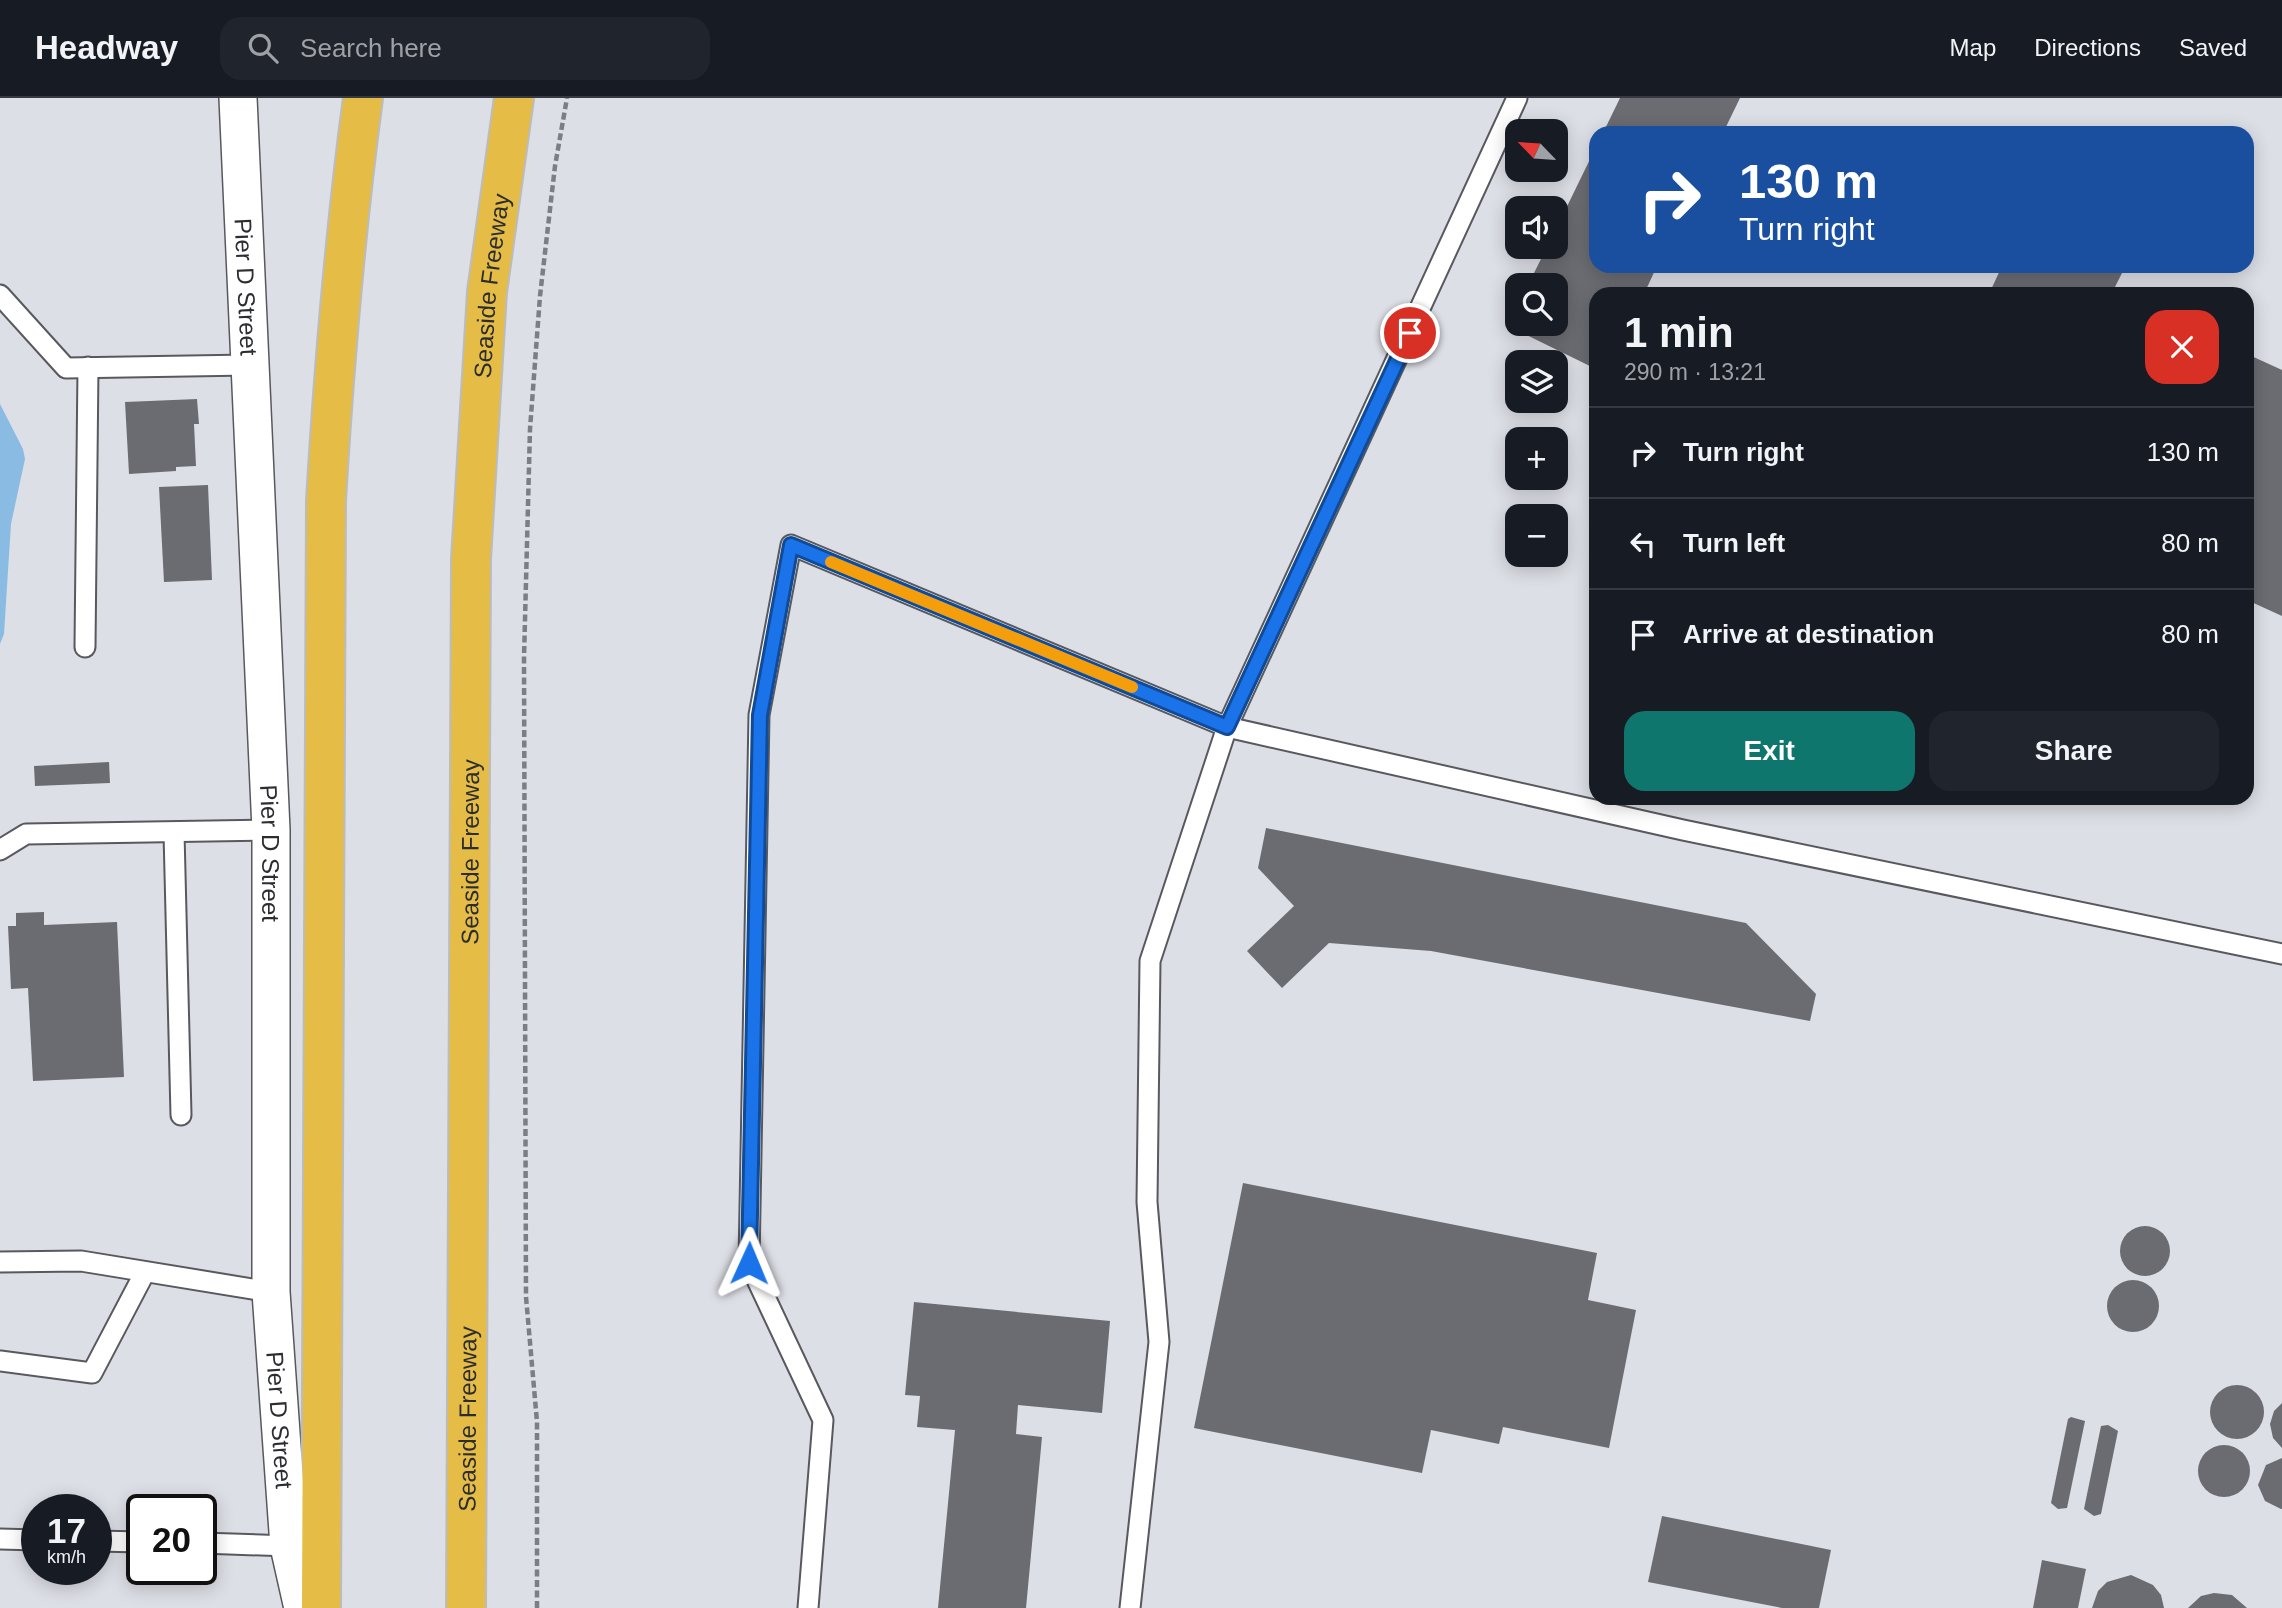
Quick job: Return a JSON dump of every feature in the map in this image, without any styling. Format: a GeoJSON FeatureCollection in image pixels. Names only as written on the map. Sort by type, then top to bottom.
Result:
{"type":"FeatureCollection","features":[{"type":"Feature","properties":{"kind":"highway"},"geometry":{"type":"LineString","coordinates":[[321,1608],[326,500],[341,286],[363,98]]}},
{"type":"Feature","properties":{"kind":"highway","name":"Seaside Freeway"},"geometry":{"type":"LineString","coordinates":[[466,1608],[471,559],[487,292],[513,98]]}},
{"type":"Feature","properties":{"kind":"street","name":"Pier D Street"},"geometry":{"type":"LineString","coordinates":[[238,98],[271,830],[271,1292],[289,1546],[303,1608]]}},
{"type":"Feature","properties":{"kind":"lane"},"geometry":{"type":"LineString","coordinates":[[1130,1608],[1159,1342],[1147,1202],[1150,961],[1227,727],[1517,98]]}},
{"type":"Feature","properties":{"kind":"lane"},"geometry":{"type":"LineString","coordinates":[[0,295],[66,368],[248,365]]}},
{"type":"Feature","properties":{"kind":"lane"},"geometry":{"type":"LineString","coordinates":[[85,648],[88,367]]}},
{"type":"Feature","properties":{"kind":"lane"},"geometry":{"type":"LineString","coordinates":[[808,1608],[823,1420],[749,1263],[760,715],[791,545],[1227,727],[1683,830],[2282,954]]}},
{"type":"Feature","properties":{"kind":"lane"},"geometry":{"type":"LineString","coordinates":[[0,850],[26,834],[271,830]]}},
{"type":"Feature","properties":{"kind":"lane"},"geometry":{"type":"LineString","coordinates":[[174,833],[181,1115]]}},
{"type":"Feature","properties":{"kind":"lane"},"geometry":{"type":"LineString","coordinates":[[0,1262],[81,1261],[271,1292]]}},
{"type":"Feature","properties":{"kind":"lane"},"geometry":{"type":"LineString","coordinates":[[0,1361],[92,1373],[145,1272]]}},
{"type":"Feature","properties":{"kind":"lane"},"geometry":{"type":"LineString","coordinates":[[0,1539],[21,1540]]}},
{"type":"Feature","properties":{"kind":"lane"},"geometry":{"type":"LineString","coordinates":[[217,1544],[289,1546]]}},
{"type":"Feature","properties":{"kind":"path"},"geometry":{"type":"LineString","coordinates":[[537,1608],[537,1422],[526,1297],[524,658],[530,429],[538,323],[555,166],[567,98]]}},
{"type":"Feature","properties":{"kind":"water"},"geometry":{"type":"Polygon","coordinates":[[[0,404],[23,449],[25,459],[11,524],[4,634],[0,644],[0,404]]]}},
{"type":"Feature","properties":{"kind":"building"},"geometry":{"type":"Polygon","coordinates":[[[1620,98],[1740,98],[1726,126],[1606,126],[1620,98]]]}},
{"type":"Feature","properties":{"kind":"building"},"geometry":{"type":"Polygon","coordinates":[[[1589,161],[1589,273],[1654,273],[1647,287],[1589,287],[1589,366],[1568,355],[1568,350],[1557,350],[1528,336],[1568,336],[1568,273],[1534,273],[1541,259],[1568,259],[1568,204],[1589,161]]]}},
{"type":"Feature","properties":{"kind":"building"},"geometry":{"type":"Polygon","coordinates":[[[1999,273],[2122,273],[2115,287],[1992,287],[1999,273]]]}},
{"type":"Feature","properties":{"kind":"building"},"geometry":{"type":"Polygon","coordinates":[[[2254,357],[2282,370],[2282,616],[2254,603],[2254,357]]]}},
{"type":"Feature","properties":{"kind":"building"},"geometry":{"type":"Polygon","coordinates":[[[197,399],[199,424],[194,424],[196,466],[176,467],[176,471],[129,474],[125,402],[197,399]]]}},
{"type":"Feature","properties":{"kind":"building"},"geometry":{"type":"Polygon","coordinates":[[[208,485],[212,580],[164,582],[159,487],[208,485]]]}},
{"type":"Feature","properties":{"kind":"building"},"geometry":{"type":"Polygon","coordinates":[[[109,762],[110,783],[35,786],[34,766],[109,762]]]}},
{"type":"Feature","properties":{"kind":"building"},"geometry":{"type":"Polygon","coordinates":[[[1266,828],[1746,923],[1816,994],[1810,1021],[1431,951],[1329,943],[1282,988],[1247,951],[1294,906],[1258,868],[1266,828]]]}},
{"type":"Feature","properties":{"kind":"building"},"geometry":{"type":"Polygon","coordinates":[[[44,912],[44,925],[117,922],[124,1077],[33,1081],[28,988],[11,989],[8,926],[16,926],[16,913],[44,912]]]}},
{"type":"Feature","properties":{"kind":"building"},"geometry":{"type":"Polygon","coordinates":[[[1243,1183],[1597,1253],[1588,1300],[1636,1310],[1609,1448],[1503,1427],[1499,1444],[1431,1430],[1422,1473],[1194,1428],[1243,1183]]]}},
{"type":"Feature","properties":{"kind":"building"},"geometry":{"type":"Polygon","coordinates":[[[2145,1226],[2163,1233],[2170,1251],[2163,1269],[2145,1276],[2127,1269],[2120,1251],[2127,1233],[2145,1226]]]}},
{"type":"Feature","properties":{"kind":"building"},"geometry":{"type":"Polygon","coordinates":[[[2133,1280],[2143,1282],[2151,1288],[2157,1296],[2157,1316],[2151,1324],[2143,1330],[2133,1332],[2123,1330],[2115,1324],[2109,1316],[2107,1306],[2109,1296],[2115,1288],[2123,1282],[2133,1280]]]}},
{"type":"Feature","properties":{"kind":"building"},"geometry":{"type":"Polygon","coordinates":[[[914,1302],[1110,1321],[1102,1413],[1018,1405],[1016,1434],[1042,1437],[1026,1608],[938,1608],[955,1430],[917,1427],[920,1396],[905,1395],[914,1302]]]}},
{"type":"Feature","properties":{"kind":"building"},"geometry":{"type":"Polygon","coordinates":[[[2237,1385],[2256,1393],[2264,1412],[2256,1431],[2237,1439],[2218,1431],[2210,1412],[2218,1393],[2237,1385]]]}},
{"type":"Feature","properties":{"kind":"building"},"geometry":{"type":"Polygon","coordinates":[[[2282,1403],[2282,1448],[2273,1438],[2270,1424],[2274,1411],[2282,1403]]]}},
{"type":"Feature","properties":{"kind":"building"},"geometry":{"type":"Polygon","coordinates":[[[2071,1417],[2085,1421],[2067,1508],[2058,1509],[2051,1503],[2068,1419],[2071,1417]]]}},
{"type":"Feature","properties":{"kind":"building"},"geometry":{"type":"Polygon","coordinates":[[[2108,1425],[2118,1431],[2101,1514],[2094,1516],[2084,1509],[2101,1426],[2108,1425]]]}},
{"type":"Feature","properties":{"kind":"building"},"geometry":{"type":"Polygon","coordinates":[[[2224,1445],[2243,1452],[2250,1471],[2243,1490],[2224,1497],[2205,1490],[2198,1471],[2205,1452],[2224,1445]]]}},
{"type":"Feature","properties":{"kind":"building"},"geometry":{"type":"Polygon","coordinates":[[[2282,1458],[2281,1509],[2265,1501],[2258,1485],[2266,1465],[2282,1458]]]}},
{"type":"Feature","properties":{"kind":"building"},"geometry":{"type":"Polygon","coordinates":[[[1662,1516],[1831,1550],[1819,1608],[1782,1608],[1648,1582],[1662,1516]]]}},
{"type":"Feature","properties":{"kind":"building"},"geometry":{"type":"Polygon","coordinates":[[[2042,1560],[2086,1569],[2078,1608],[2033,1608],[2042,1560]]]}},
{"type":"Feature","properties":{"kind":"building"},"geometry":{"type":"Polygon","coordinates":[[[2131,1575],[2153,1585],[2161,1595],[2164,1608],[2092,1608],[2098,1591],[2107,1582],[2131,1575]]]}},
{"type":"Feature","properties":{"kind":"building"},"geometry":{"type":"Polygon","coordinates":[[[2214,1593],[2232,1595],[2247,1608],[2188,1608],[2201,1596],[2214,1593]]]}},
{"type":"Feature","properties":{"kind":"slow traffic"},"geometry":{"type":"LineString","coordinates":[[831,562],[1132,687]]}},
{"type":"Feature","properties":{"kind":"route"},"geometry":{"type":"LineString","coordinates":[[749,1263],[760,715],[791,545],[1227,727],[1410,333]]}}]}
